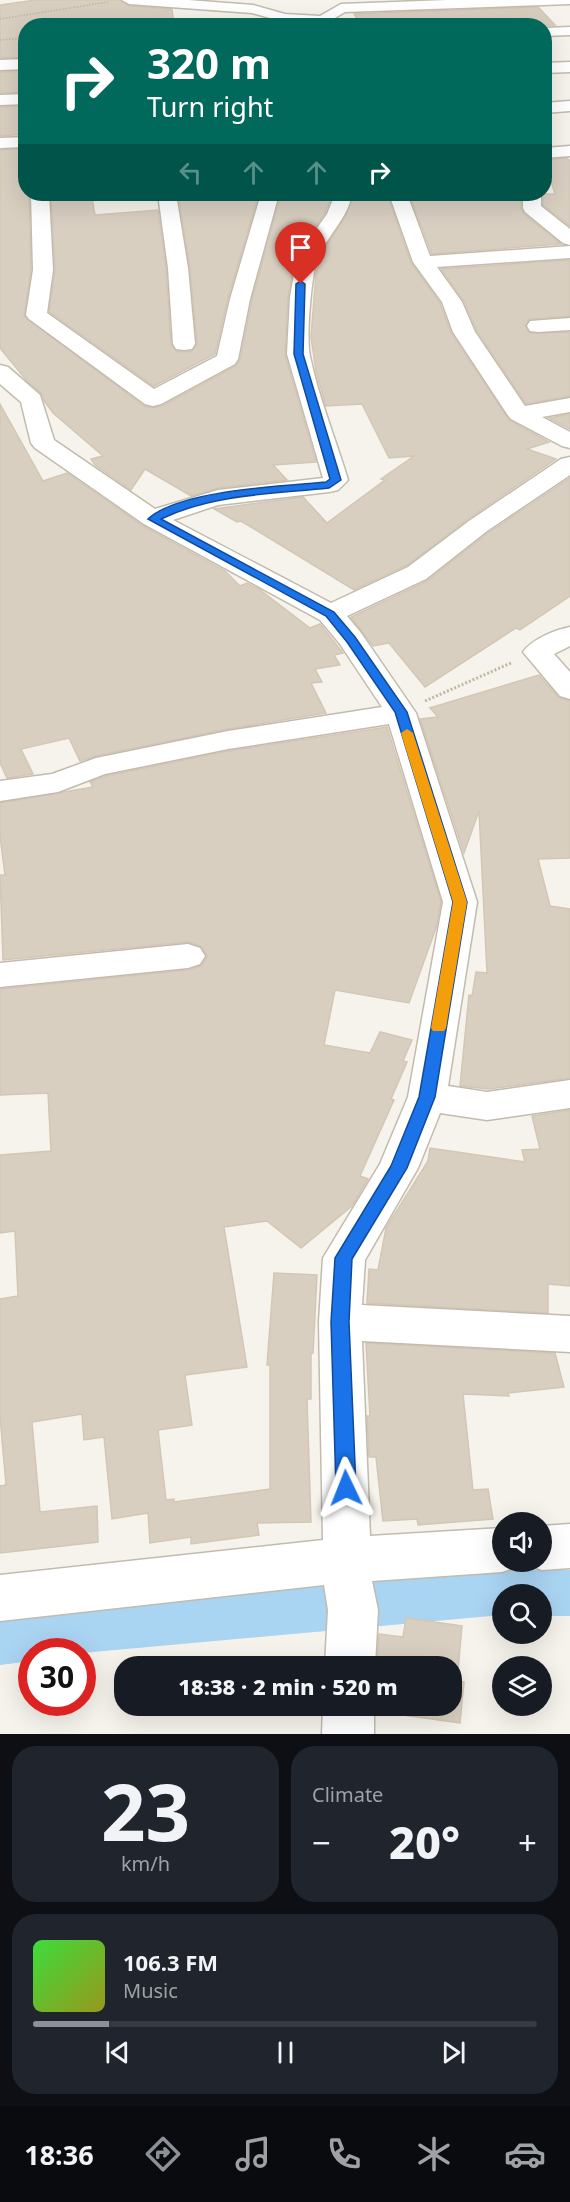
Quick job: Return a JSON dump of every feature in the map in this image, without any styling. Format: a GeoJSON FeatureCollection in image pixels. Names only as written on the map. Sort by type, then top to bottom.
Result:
{"type":"FeatureCollection","features":[{"type":"Feature","properties":{"kind":"street"},"geometry":{"type":"LineString","coordinates":[[129,0],[253,9],[284,18]]}},
{"type":"Feature","properties":{"kind":"street"},"geometry":{"type":"LineString","coordinates":[[240,0],[253,9]]}},
{"type":"Feature","properties":{"kind":"street"},"geometry":{"type":"LineString","coordinates":[[330,18],[338,9],[357,4],[570,0]]}},
{"type":"Feature","properties":{"kind":"street"},"geometry":{"type":"LineString","coordinates":[[552,32],[570,31]]}},
{"type":"Feature","properties":{"kind":"street"},"geometry":{"type":"LineString","coordinates":[[0,65],[18,64]]}},
{"type":"Feature","properties":{"kind":"street"},"geometry":{"type":"LineString","coordinates":[[552,68],[570,67]]}},
{"type":"Feature","properties":{"kind":"street"},"geometry":{"type":"LineString","coordinates":[[0,100],[18,99]]}},
{"type":"Feature","properties":{"kind":"street"},"geometry":{"type":"LineString","coordinates":[[552,107],[570,106]]}},
{"type":"Feature","properties":{"kind":"street"},"geometry":{"type":"LineString","coordinates":[[0,143],[18,142]]}},
{"type":"Feature","properties":{"kind":"street"},"geometry":{"type":"LineString","coordinates":[[552,152],[570,151]]}},
{"type":"Feature","properties":{"kind":"street"},"geometry":{"type":"LineString","coordinates":[[40,201],[43,270],[36,315],[153,399],[227,359],[240,299],[268,201]]}},
{"type":"Feature","properties":{"kind":"street"},"geometry":{"type":"LineString","coordinates":[[168,201],[178,268],[184,344]]}},
{"type":"Feature","properties":{"kind":"street"},"geometry":{"type":"LineString","coordinates":[[153,519],[176,508],[214,496],[329,485],[336,480],[298,354],[301,284],[307,260],[330,229],[342,208],[343,201]]}},
{"type":"Feature","properties":{"kind":"street"},"geometry":{"type":"LineString","coordinates":[[401,201],[423,262],[452,302],[464,332],[519,414],[570,441]]}},
{"type":"Feature","properties":{"kind":"street"},"geometry":{"type":"LineString","coordinates":[[532,201],[532,208],[570,239]]}},
{"type":"Feature","properties":{"kind":"street"},"geometry":{"type":"LineString","coordinates":[[423,262],[570,252]]}},
{"type":"Feature","properties":{"kind":"street"},"geometry":{"type":"LineString","coordinates":[[538,326],[570,324]]}},
{"type":"Feature","properties":{"kind":"street"},"geometry":{"type":"LineString","coordinates":[[0,372],[32,400],[43,443],[153,519],[330,614],[351,639],[401,712],[460,902],[427,1097],[398,1168],[344,1258],[340,1322],[350,1584],[350,1656]]}},
{"type":"Feature","properties":{"kind":"street"},"geometry":{"type":"LineString","coordinates":[[519,414],[570,405]]}},
{"type":"Feature","properties":{"kind":"street"},"geometry":{"type":"LineString","coordinates":[[330,614],[417,573],[478,526],[570,464]]}},
{"type":"Feature","properties":{"kind":"street"},"geometry":{"type":"LineString","coordinates":[[570,635],[537,652],[570,690]]}},
{"type":"Feature","properties":{"kind":"street"},"geometry":{"type":"LineString","coordinates":[[0,791],[58,783],[96,767],[228,740],[401,712]]}},
{"type":"Feature","properties":{"kind":"street"},"geometry":{"type":"LineString","coordinates":[[0,975],[188,956]]}},
{"type":"Feature","properties":{"kind":"street"},"geometry":{"type":"LineString","coordinates":[[427,1097],[487,1106],[570,1094]]}},
{"type":"Feature","properties":{"kind":"street"},"geometry":{"type":"LineString","coordinates":[[340,1322],[570,1334]]}},
{"type":"Feature","properties":{"kind":"street"},"geometry":{"type":"LineString","coordinates":[[552,1547],[570,1546]]}},
{"type":"Feature","properties":{"kind":"street"},"geometry":{"type":"LineString","coordinates":[[0,1598],[350,1584],[492,1552]]}},
{"type":"Feature","properties":{"kind":"street"},"geometry":{"type":"LineString","coordinates":[[348,1734],[349,1716]]}},
{"type":"Feature","properties":{"kind":"path"},"geometry":{"type":"LineString","coordinates":[[0,19],[118,0]]}},
{"type":"Feature","properties":{"kind":"path"},"geometry":{"type":"LineString","coordinates":[[0,39],[18,38]]}},
{"type":"Feature","properties":{"kind":"path"},"geometry":{"type":"LineString","coordinates":[[401,712],[459,684],[537,652]]}},
{"type":"Feature","properties":{"kind":"building"},"geometry":{"type":"Polygon","coordinates":[[[36,0],[120,0],[129,6],[172,9],[173,18],[18,18],[18,57],[0,58],[0,5],[36,0]]]}},
{"type":"Feature","properties":{"kind":"building"},"geometry":{"type":"Polygon","coordinates":[[[538,7],[548,18],[357,18],[354,14],[538,7]]]}},
{"type":"Feature","properties":{"kind":"building"},"geometry":{"type":"Polygon","coordinates":[[[18,71],[18,92],[0,93],[0,72],[18,71]]]}},
{"type":"Feature","properties":{"kind":"building"},"geometry":{"type":"Polygon","coordinates":[[[18,106],[18,135],[0,136],[0,107],[18,106]]]}},
{"type":"Feature","properties":{"kind":"building"},"geometry":{"type":"Polygon","coordinates":[[[18,149],[18,201],[29,201],[31,270],[24,316],[144,406],[152,408],[162,406],[236,366],[240,360],[252,300],[279,201],[330,201],[294,262],[288,297],[285,355],[316,462],[273,465],[287,480],[218,488],[191,496],[145,469],[131,490],[95,465],[91,459],[103,456],[53,413],[41,393],[27,381],[0,348],[0,150],[18,149]]]}},
{"type":"Feature","properties":{"kind":"building"},"geometry":{"type":"Polygon","coordinates":[[[567,158],[570,161],[570,226],[543,205],[543,201],[552,201],[552,194],[555,194],[552,185],[552,159],[567,158]]]}},
{"type":"Feature","properties":{"kind":"building"},"geometry":{"type":"Polygon","coordinates":[[[51,201],[93,201],[95,215],[158,210],[166,268],[171,344],[176,351],[192,351],[197,344],[190,268],[179,201],[257,201],[228,298],[215,354],[154,386],[49,312],[55,270],[51,201]]]}},
{"type":"Feature","properties":{"kind":"building"},"geometry":{"type":"Polygon","coordinates":[[[351,201],[389,201],[411,263],[440,303],[451,333],[509,420],[549,442],[527,449],[556,459],[468,519],[407,565],[354,590],[241,521],[237,522],[214,509],[303,497],[327,523],[385,480],[381,479],[414,456],[389,458],[362,404],[326,406],[316,371],[311,337],[316,273],[326,247],[347,214],[351,201]]]}},
{"type":"Feature","properties":{"kind":"building"},"geometry":{"type":"Polygon","coordinates":[[[412,201],[521,201],[524,214],[561,244],[432,254],[412,201]]]}},
{"type":"Feature","properties":{"kind":"building"},"geometry":{"type":"Polygon","coordinates":[[[570,260],[570,316],[530,319],[525,325],[530,333],[570,332],[570,396],[526,404],[477,331],[464,301],[441,269],[570,260]]]}},
{"type":"Feature","properties":{"kind":"building"},"geometry":{"type":"Polygon","coordinates":[[[0,404],[43,481],[67,473],[143,526],[225,571],[240,586],[247,583],[260,590],[310,628],[320,624],[343,653],[334,655],[340,665],[315,669],[322,682],[311,683],[326,713],[228,729],[80,761],[69,738],[21,749],[33,774],[7,778],[0,763],[0,404]]]}},
{"type":"Feature","properties":{"kind":"building"},"geometry":{"type":"Polygon","coordinates":[[[570,414],[570,429],[549,418],[570,414]]]}},
{"type":"Feature","properties":{"kind":"building"},"geometry":{"type":"Polygon","coordinates":[[[570,478],[570,596],[520,630],[516,628],[425,687],[389,643],[373,646],[351,617],[427,581],[488,533],[570,478]]]}},
{"type":"Feature","properties":{"kind":"building"},"geometry":{"type":"Polygon","coordinates":[[[539,675],[558,697],[570,701],[570,858],[538,859],[550,906],[570,909],[570,1078],[489,1089],[460,1086],[469,995],[472,996],[476,972],[487,973],[479,811],[464,853],[420,719],[438,717],[430,708],[539,675]]]}},
{"type":"Feature","properties":{"kind":"building"},"geometry":{"type":"Polygon","coordinates":[[[387,727],[441,902],[436,928],[409,1003],[335,990],[324,1045],[370,1053],[380,1032],[412,1040],[403,1061],[407,1062],[391,1099],[394,1100],[360,1176],[368,1179],[352,1206],[301,1248],[267,1221],[224,1227],[247,1367],[185,1375],[192,1425],[158,1430],[166,1500],[174,1499],[174,1502],[270,1489],[270,1365],[267,1365],[274,1273],[317,1275],[313,1353],[311,1352],[311,1399],[307,1399],[311,1522],[257,1523],[259,1535],[191,1544],[191,1537],[150,1543],[148,1513],[112,1519],[104,1437],[84,1440],[82,1414],[32,1422],[40,1512],[97,1506],[98,1542],[0,1553],[0,1486],[6,1485],[0,1416],[0,1299],[18,1296],[15,1231],[0,1233],[0,1155],[51,1151],[48,1093],[0,1095],[0,989],[188,970],[201,966],[207,957],[202,947],[188,942],[3,960],[0,875],[5,875],[0,836],[0,803],[93,787],[90,782],[106,776],[228,751],[387,727]]]}},
{"type":"Feature","properties":{"kind":"building"},"geometry":{"type":"Polygon","coordinates":[[[570,1110],[570,1286],[548,1284],[548,1313],[367,1303],[369,1269],[378,1270],[386,1228],[428,1161],[430,1148],[525,1162],[522,1150],[540,1149],[532,1116],[570,1110]]]}},
{"type":"Feature","properties":{"kind":"building"},"geometry":{"type":"Polygon","coordinates":[[[366,1343],[555,1353],[564,1387],[508,1393],[509,1396],[463,1394],[473,1490],[488,1489],[492,1519],[418,1525],[417,1519],[383,1521],[376,1457],[369,1457],[367,1416],[370,1416],[366,1343]]]}},
{"type":"Feature","properties":{"kind":"building"},"geometry":{"type":"Polygon","coordinates":[[[406,1618],[462,1626],[459,1656],[377,1656],[379,1634],[403,1637],[406,1618]]]}},
{"type":"Feature","properties":{"kind":"building"},"geometry":{"type":"Polygon","coordinates":[[[410,1716],[461,1716],[460,1723],[410,1716]]]}},
{"type":"Feature","properties":{"kind":"waterway"},"geometry":{"type":"LineString","coordinates":[[0,1641],[99,1627],[497,1592],[570,1593]]}},
{"type":"Feature","properties":{"kind":"slow traffic"},"geometry":{"type":"LineString","coordinates":[[407,733],[460,902],[439,1028]]}},
{"type":"Feature","properties":{"kind":"route"},"geometry":{"type":"LineString","coordinates":[[301,284],[298,354],[336,480],[329,485],[214,496],[176,508],[153,519],[330,614],[351,639],[401,712],[460,902],[427,1097],[398,1168],[344,1258],[340,1322],[346,1488]]}}]}
